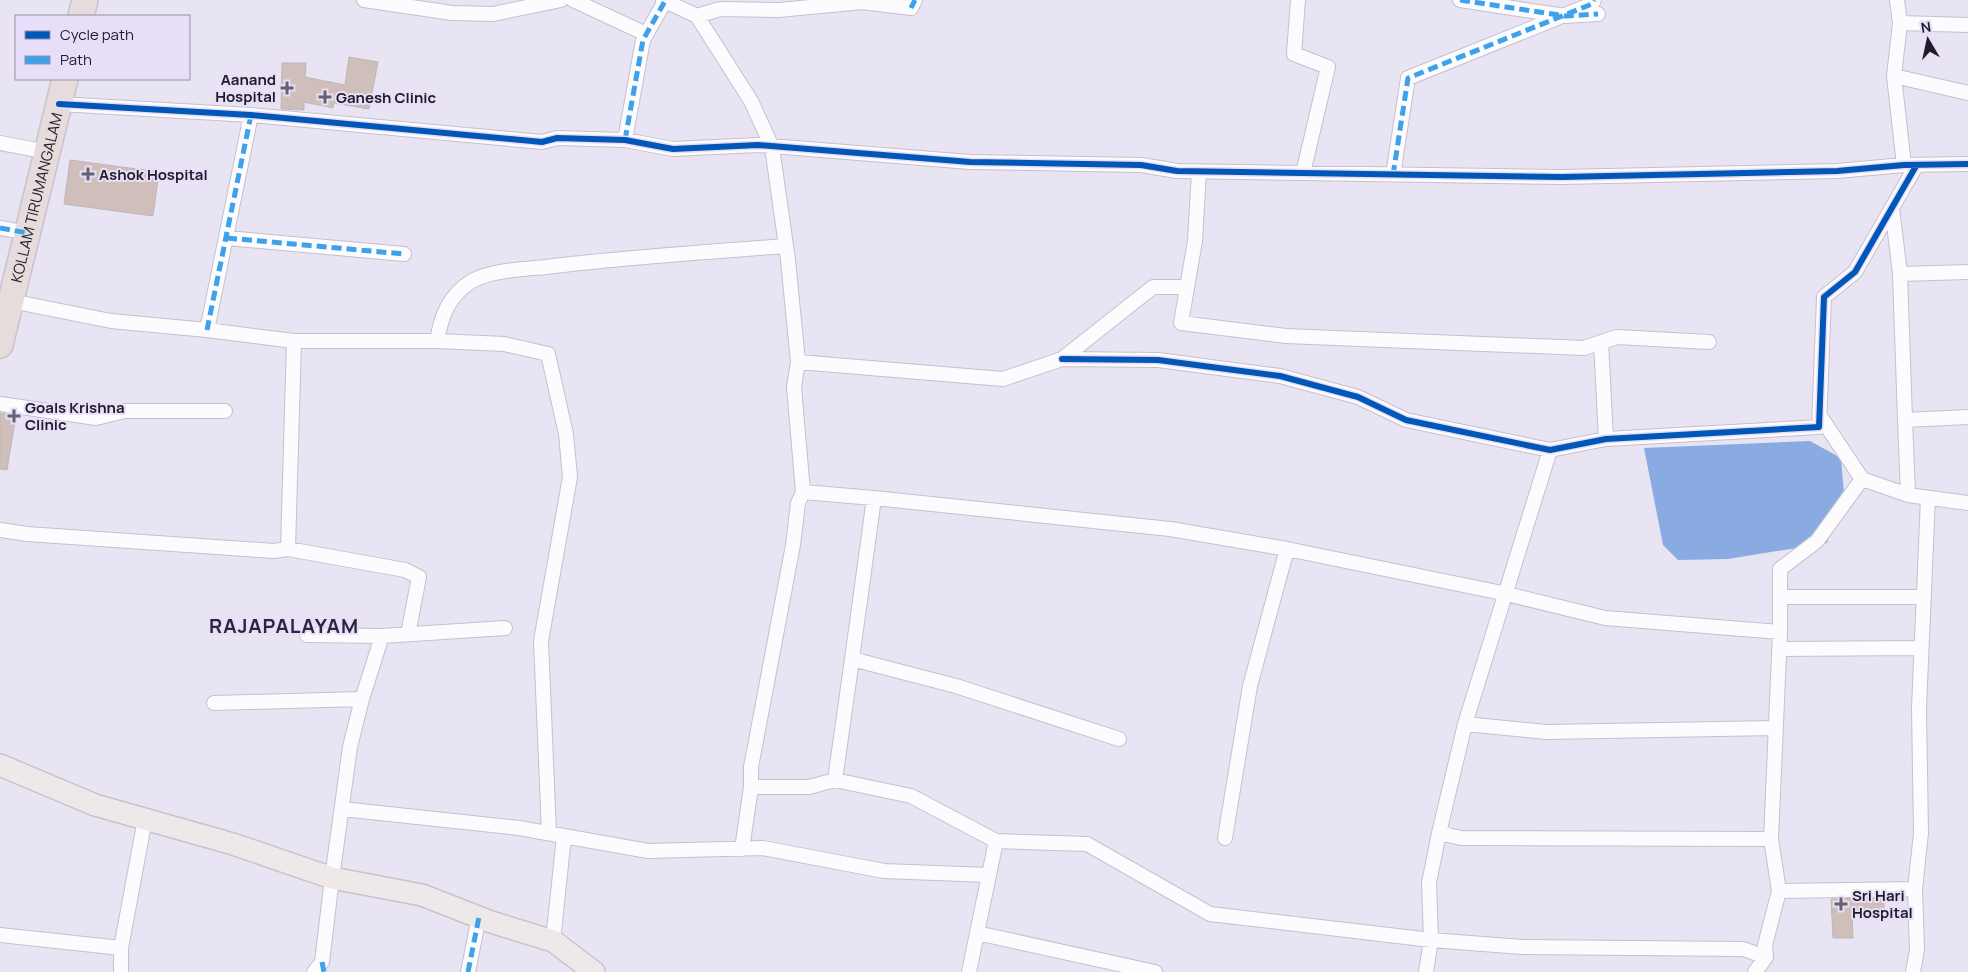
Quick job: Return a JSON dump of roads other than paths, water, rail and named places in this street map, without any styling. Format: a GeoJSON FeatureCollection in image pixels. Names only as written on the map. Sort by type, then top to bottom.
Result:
{"type":"FeatureCollection","features":[{"type":"Feature","properties":{"kind":"highway"},"geometry":{"type":"LineString","coordinates":[[81,15],[84,0]]}},
{"type":"Feature","properties":{"kind":"highway","name":"KOLLAM TIRUMANGALAM"},"geometry":{"type":"LineString","coordinates":[[0,345],[6,300],[28,233],[65,80]]}},
{"type":"Feature","properties":{"kind":"main road"},"geometry":{"type":"LineString","coordinates":[[0,765],[95,805],[233,844],[332,878],[422,895],[479,917],[552,940],[594,972]]}},
{"type":"Feature","properties":{"kind":"street"},"geometry":{"type":"LineString","coordinates":[[364,0],[452,12],[493,14],[561,0]]}},
{"type":"Feature","properties":{"kind":"street"},"geometry":{"type":"LineString","coordinates":[[573,0],[646,34]]}},
{"type":"Feature","properties":{"kind":"street"},"geometry":{"type":"LineString","coordinates":[[625,140],[643,40],[664,1],[694,10],[779,10],[802,4],[862,2],[911,8],[915,0]]}},
{"type":"Feature","properties":{"kind":"street"},"geometry":{"type":"LineString","coordinates":[[1298,0],[1294,54],[1328,67],[1303,173]]}},
{"type":"Feature","properties":{"kind":"street"},"geometry":{"type":"LineString","coordinates":[[1460,0],[1565,16],[1598,14]]}},
{"type":"Feature","properties":{"kind":"street"},"geometry":{"type":"LineString","coordinates":[[1393,175],[1408,78],[1565,16],[1592,4],[1594,0]]}},
{"type":"Feature","properties":{"kind":"street"},"geometry":{"type":"LineString","coordinates":[[798,362],[1003,379],[1062,359],[1158,360],[1280,376],[1358,397],[1406,420],[1550,450],[1606,439],[1819,427],[1824,297],[1855,272],[1892,208],[1910,165],[1894,76],[1900,23],[1896,0]]}},
{"type":"Feature","properties":{"kind":"street"},"geometry":{"type":"LineString","coordinates":[[694,10],[751,101],[772,146],[786,246],[798,362],[794,387],[803,492],[798,503],[793,545],[751,767],[752,786],[742,849]]}},
{"type":"Feature","properties":{"kind":"street"},"geometry":{"type":"LineString","coordinates":[[1900,23],[1968,25]]}},
{"type":"Feature","properties":{"kind":"street"},"geometry":{"type":"LineString","coordinates":[[1894,76],[1968,93]]}},
{"type":"Feature","properties":{"kind":"street"},"geometry":{"type":"LineString","coordinates":[[59,104],[251,115],[542,142],[557,138],[625,140],[673,149],[758,145],[970,162],[1141,165],[1177,171],[1200,172],[1562,178],[1837,171],[1910,165],[1968,164]]}},
{"type":"Feature","properties":{"kind":"street"},"geometry":{"type":"LineString","coordinates":[[207,330],[251,115]]}},
{"type":"Feature","properties":{"kind":"street"},"geometry":{"type":"LineString","coordinates":[[0,143],[48,152]]}},
{"type":"Feature","properties":{"kind":"street"},"geometry":{"type":"LineString","coordinates":[[1200,172],[1195,241],[1181,323],[1286,336],[1584,348],[1617,337],[1708,342]]}},
{"type":"Feature","properties":{"kind":"street"},"geometry":{"type":"LineString","coordinates":[[1892,208],[1900,274],[1908,495]]}},
{"type":"Feature","properties":{"kind":"street"},"geometry":{"type":"LineString","coordinates":[[0,228],[28,233]]}},
{"type":"Feature","properties":{"kind":"street"},"geometry":{"type":"LineString","coordinates":[[227,238],[404,254]]}},
{"type":"Feature","properties":{"kind":"street"},"geometry":{"type":"LineString","coordinates":[[437,341],[440,320],[450,299],[473,281],[497,273],[598,261],[786,246]]}},
{"type":"Feature","properties":{"kind":"street"},"geometry":{"type":"LineString","coordinates":[[1900,274],[1968,272]]}},
{"type":"Feature","properties":{"kind":"street"},"geometry":{"type":"LineString","coordinates":[[1062,359],[1153,287],[1187,287]]}},
{"type":"Feature","properties":{"kind":"street"},"geometry":{"type":"LineString","coordinates":[[6,300],[111,321],[294,341],[437,341],[504,344],[548,354],[566,434],[570,477],[541,641],[549,833]]}},
{"type":"Feature","properties":{"kind":"street"},"geometry":{"type":"LineString","coordinates":[[288,548],[294,341]]}},
{"type":"Feature","properties":{"kind":"street"},"geometry":{"type":"LineString","coordinates":[[1601,342],[1606,439]]}},
{"type":"Feature","properties":{"kind":"street"},"geometry":{"type":"LineString","coordinates":[[0,404],[96,418],[125,411],[225,411]]}},
{"type":"Feature","properties":{"kind":"street"},"geometry":{"type":"LineString","coordinates":[[1820,416],[1862,479],[1908,495],[1968,503]]}},
{"type":"Feature","properties":{"kind":"street"},"geometry":{"type":"LineString","coordinates":[[1905,420],[1968,417]]}},
{"type":"Feature","properties":{"kind":"street"},"geometry":{"type":"LineString","coordinates":[[1426,972],[1431,940],[1429,883],[1439,833],[1465,724],[1507,594],[1550,450]]}},
{"type":"Feature","properties":{"kind":"street"},"geometry":{"type":"LineString","coordinates":[[1755,972],[1766,957],[1765,945],[1779,891],[1771,839],[1780,632],[1780,569],[1817,541],[1862,479]]}},
{"type":"Feature","properties":{"kind":"street"},"geometry":{"type":"LineString","coordinates":[[803,492],[1170,529],[1287,549],[1507,594],[1605,618],[1780,632]]}},
{"type":"Feature","properties":{"kind":"street"},"geometry":{"type":"LineString","coordinates":[[835,780],[874,498]]}},
{"type":"Feature","properties":{"kind":"street"},"geometry":{"type":"LineString","coordinates":[[1913,972],[1918,950],[1915,889],[1922,833],[1919,708],[1928,498]]}},
{"type":"Feature","properties":{"kind":"street"},"geometry":{"type":"LineString","coordinates":[[0,530],[26,534],[274,551],[288,548],[405,570],[419,577],[408,634]]}},
{"type":"Feature","properties":{"kind":"street"},"geometry":{"type":"LineString","coordinates":[[1225,838],[1250,686],[1287,549]]}},
{"type":"Feature","properties":{"kind":"street"},"geometry":{"type":"LineString","coordinates":[[1780,597],[1923,597]]}},
{"type":"Feature","properties":{"kind":"street"},"geometry":{"type":"LineString","coordinates":[[307,635],[382,636],[505,628]]}},
{"type":"Feature","properties":{"kind":"street"},"geometry":{"type":"LineString","coordinates":[[320,969],[350,747],[362,699],[382,636]]}},
{"type":"Feature","properties":{"kind":"street"},"geometry":{"type":"LineString","coordinates":[[1779,649],[1921,648]]}},
{"type":"Feature","properties":{"kind":"street"},"geometry":{"type":"LineString","coordinates":[[852,659],[956,686],[1119,739]]}},
{"type":"Feature","properties":{"kind":"street"},"geometry":{"type":"LineString","coordinates":[[214,703],[362,699]]}},
{"type":"Feature","properties":{"kind":"street"},"geometry":{"type":"LineString","coordinates":[[1465,724],[1546,732],[1776,728]]}},
{"type":"Feature","properties":{"kind":"street"},"geometry":{"type":"LineString","coordinates":[[752,786],[809,787],[835,780],[910,796],[996,842],[1087,844],[1210,914],[1431,940],[1522,947],[1743,949],[1766,957]]}},
{"type":"Feature","properties":{"kind":"street"},"geometry":{"type":"LineString","coordinates":[[342,808],[519,828],[648,851],[762,848],[884,871],[989,874]]}},
{"type":"Feature","properties":{"kind":"street"},"geometry":{"type":"LineString","coordinates":[[121,972],[122,948],[145,819]]}},
{"type":"Feature","properties":{"kind":"street"},"geometry":{"type":"LineString","coordinates":[[1439,833],[1461,838],[1771,839]]}},
{"type":"Feature","properties":{"kind":"street"},"geometry":{"type":"LineString","coordinates":[[552,940],[564,836]]}},
{"type":"Feature","properties":{"kind":"street"},"geometry":{"type":"LineString","coordinates":[[969,972],[996,842]]}},
{"type":"Feature","properties":{"kind":"street"},"geometry":{"type":"LineString","coordinates":[[1779,891],[1915,889]]}},
{"type":"Feature","properties":{"kind":"street"},"geometry":{"type":"LineString","coordinates":[[468,972],[479,917]]}},
{"type":"Feature","properties":{"kind":"street"},"geometry":{"type":"LineString","coordinates":[[977,933],[1155,972]]}},
{"type":"Feature","properties":{"kind":"street"},"geometry":{"type":"LineString","coordinates":[[0,935],[122,948]]}},
{"type":"Feature","properties":{"kind":"water"},"geometry":{"type":"Polygon","coordinates":[[[1810,441],[1841,458],[1844,493],[1827,543],[1728,559],[1678,560],[1663,545],[1644,448],[1810,441]]]}},
{"type":"Feature","properties":{"kind":"place","name":"Aanand Hospital"},"geometry":{"type":"Point","coordinates":[287,88]}},
{"type":"Feature","properties":{"kind":"place","name":"Ganesh Clinic"},"geometry":{"type":"Point","coordinates":[325,97]}},
{"type":"Feature","properties":{"kind":"place","name":"Ashok Hospital"},"geometry":{"type":"Point","coordinates":[88,174]}},
{"type":"Feature","properties":{"kind":"place","name":"Goals Krishna Clinic"},"geometry":{"type":"Point","coordinates":[14,416]}},
{"type":"Feature","properties":{"kind":"place","name":"Sri Hari Hospital"},"geometry":{"type":"Point","coordinates":[1841,904]}},
{"type":"Feature","properties":{"kind":"district","name":"RAJAPALAYAM"},"geometry":{"type":"Point","coordinates":[284,625]}}]}
